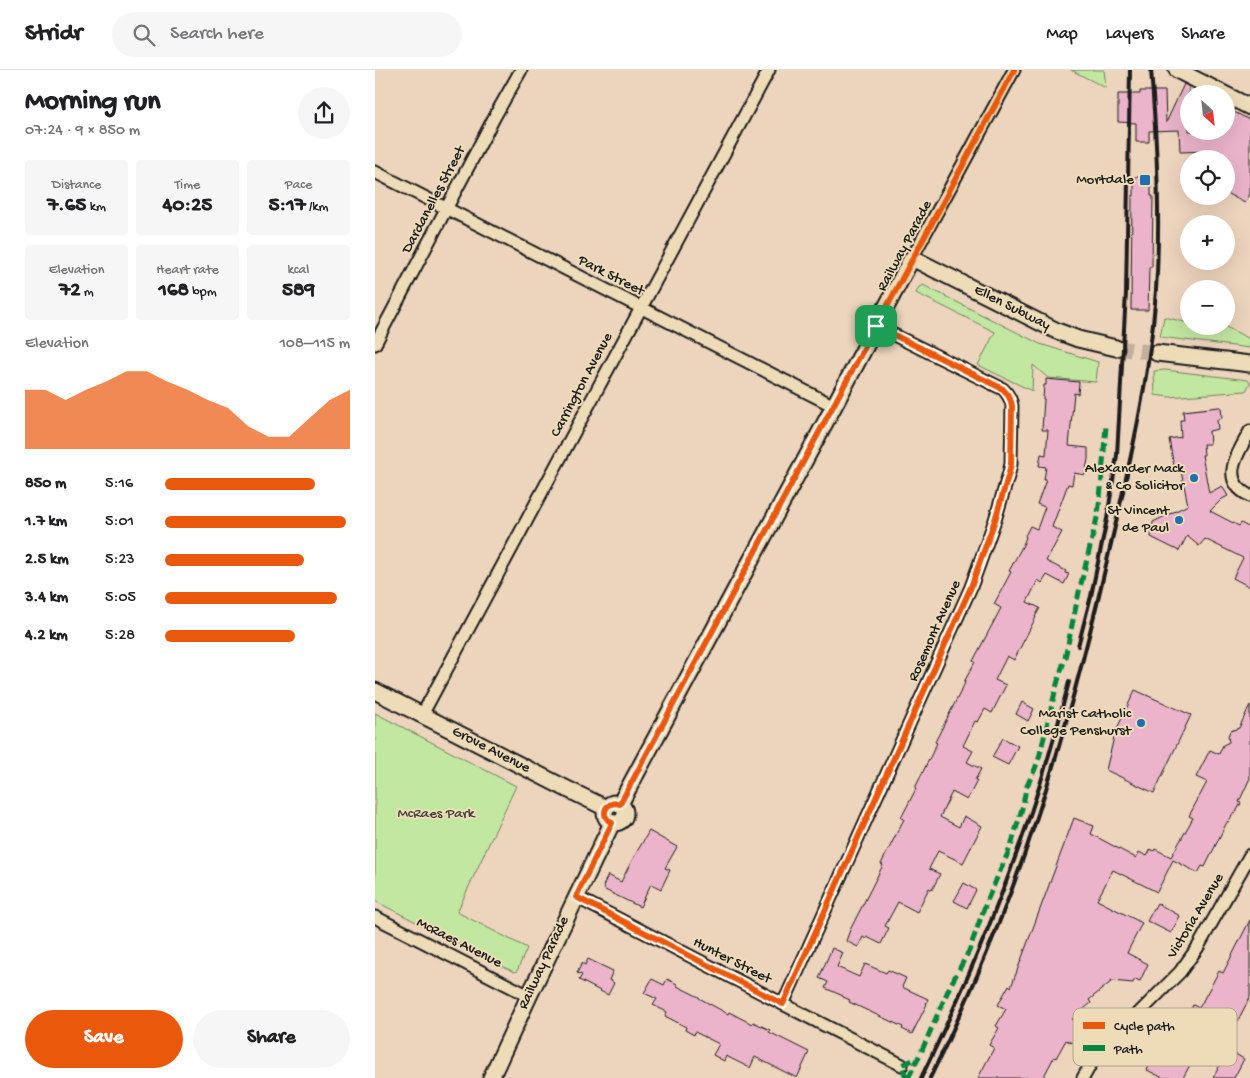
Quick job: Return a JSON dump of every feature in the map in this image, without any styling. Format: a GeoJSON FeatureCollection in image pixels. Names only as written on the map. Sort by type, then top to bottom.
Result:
{"type":"FeatureCollection","features":[{"type":"Feature","properties":{"kind":"street","name":"Dardanelles Street"},"geometry":{"type":"LineString","coordinates":[[375,344],[521,70]]}},
{"type":"Feature","properties":{"kind":"street","name":"Carrington Avenue"},"geometry":{"type":"LineString","coordinates":[[422,714],[769,70]]}},
{"type":"Feature","properties":{"kind":"street","name":"Railway Parade"},"geometry":{"type":"LineString","coordinates":[[491,1078],[612,823],[621,821],[625,816],[625,810],[613,806],[834,406],[1014,70]]}},
{"type":"Feature","properties":{"kind":"street"},"geometry":{"type":"LineString","coordinates":[[1177,70],[1207,85]]}},
{"type":"Feature","properties":{"kind":"street"},"geometry":{"type":"LineString","coordinates":[[1235,99],[1250,107]]}},
{"type":"Feature","properties":{"kind":"street","name":"Park Street"},"geometry":{"type":"LineString","coordinates":[[375,172],[834,406]]}},
{"type":"Feature","properties":{"kind":"street","name":"Ellen Subway"},"geometry":{"type":"LineString","coordinates":[[912,258],[1057,331],[1078,339],[1116,348]]}},
{"type":"Feature","properties":{"kind":"street","name":"Rosemont Avenue"},"geometry":{"type":"LineString","coordinates":[[783,1004],[969,595],[995,520],[1011,464],[1012,406],[1006,392],[876,326]]}},
{"type":"Feature","properties":{"kind":"street"},"geometry":{"type":"LineString","coordinates":[[1157,353],[1250,364]]}},
{"type":"Feature","properties":{"kind":"street"},"geometry":{"type":"LineString","coordinates":[[1250,432],[1235,461],[1232,475],[1236,485],[1250,496]]}},
{"type":"Feature","properties":{"kind":"street","name":"Grove Avenue"},"geometry":{"type":"LineString","coordinates":[[375,691],[565,788],[613,806]]}},
{"type":"Feature","properties":{"kind":"street","name":"Victoria Avenue"},"geometry":{"type":"LineString","coordinates":[[1144,1008],[1180,972],[1190,959],[1250,854]]}},
{"type":"Feature","properties":{"kind":"street","name":"Hunter Street"},"geometry":{"type":"LineString","coordinates":[[576,897],[902,1064]]}},
{"type":"Feature","properties":{"kind":"street","name":"McRaes Avenue"},"geometry":{"type":"LineString","coordinates":[[375,916],[529,996]]}},
{"type":"Feature","properties":{"kind":"street","name":"Victoria Avenue"},"geometry":{"type":"LineString","coordinates":[[1083,1078],[1090,1066]]}},
{"type":"Feature","properties":{"kind":"green space"},"geometry":{"type":"Polygon","coordinates":[[[1071,70],[1104,70],[1106,88],[1071,70]]]}},
{"type":"Feature","properties":{"kind":"green space"},"geometry":{"type":"Polygon","coordinates":[[[923,285],[1040,344],[1098,362],[1096,382],[1048,378],[1033,365],[1032,391],[978,365],[995,332],[916,293],[919,287],[923,285]]]}},
{"type":"Feature","properties":{"kind":"green space"},"geometry":{"type":"Polygon","coordinates":[[[1164,317],[1180,321],[1180,335],[1235,335],[1235,332],[1250,339],[1250,348],[1160,337],[1164,317]]]}},
{"type":"Feature","properties":{"kind":"green space"},"geometry":{"type":"Polygon","coordinates":[[[1165,370],[1248,380],[1250,383],[1246,391],[1169,397],[1155,395],[1154,371],[1165,370]]]}},
{"type":"Feature","properties":{"kind":"green space","name":"McRaes Park"},"geometry":{"type":"Polygon","coordinates":[[[375,713],[516,786],[457,912],[527,948],[517,971],[514,972],[375,901],[375,713]]]}},
{"type":"Feature","properties":{"kind":"building"},"geometry":{"type":"Polygon","coordinates":[[[1140,91],[1165,91],[1166,123],[1180,93],[1180,140],[1235,140],[1235,112],[1250,120],[1250,194],[1245,203],[1235,198],[1235,150],[1180,150],[1180,152],[1179,130],[1149,131],[1149,142],[1136,142],[1136,123],[1118,122],[1118,94],[1140,94],[1140,91]]]}},
{"type":"Feature","properties":{"kind":"building"},"geometry":{"type":"Polygon","coordinates":[[[1134,177],[1151,177],[1151,196],[1153,196],[1152,267],[1149,267],[1148,310],[1131,310],[1132,196],[1134,196],[1134,177]]]}},
{"type":"Feature","properties":{"kind":"building"},"geometry":{"type":"Polygon","coordinates":[[[1046,379],[1079,382],[1078,394],[1074,393],[1069,446],[1088,448],[1085,475],[1074,473],[1072,485],[1068,484],[1052,527],[1062,532],[1046,561],[1069,574],[1064,584],[1047,575],[1042,583],[1038,580],[1027,602],[1040,608],[1014,660],[1007,656],[995,680],[1006,685],[992,713],[985,709],[978,722],[975,721],[963,746],[973,751],[967,762],[981,769],[967,800],[952,792],[940,817],[959,827],[964,816],[982,826],[963,863],[938,851],[929,869],[940,874],[932,890],[929,888],[917,912],[898,902],[885,926],[889,928],[881,944],[863,937],[858,947],[846,941],[850,930],[904,819],[901,818],[937,743],[935,742],[975,662],[973,661],[1001,608],[994,604],[1011,572],[1009,571],[1023,545],[1025,536],[1030,526],[1037,529],[1045,507],[1037,504],[1046,480],[1044,480],[1046,467],[1039,466],[1041,454],[1046,455],[1048,430],[1042,430],[1044,385],[1046,385],[1046,379]]]}},
{"type":"Feature","properties":{"kind":"building"},"geometry":{"type":"Polygon","coordinates":[[[1221,407],[1222,418],[1217,420],[1218,429],[1209,431],[1210,444],[1203,444],[1204,455],[1202,455],[1209,493],[1222,486],[1228,496],[1222,499],[1210,511],[1239,526],[1241,523],[1250,528],[1250,587],[1233,578],[1243,558],[1205,539],[1199,546],[1187,536],[1179,551],[1151,537],[1153,522],[1188,505],[1181,471],[1175,472],[1169,439],[1181,437],[1180,420],[1184,420],[1183,411],[1221,407]]]}},
{"type":"Feature","properties":{"kind":"building"},"geometry":{"type":"Polygon","coordinates":[[[1135,690],[1191,715],[1154,793],[1106,770],[1115,733],[1135,690]]]}},
{"type":"Feature","properties":{"kind":"building"},"geometry":{"type":"Polygon","coordinates":[[[1022,702],[1034,709],[1028,721],[1016,714],[1022,702]]]}},
{"type":"Feature","properties":{"kind":"building"},"geometry":{"type":"Polygon","coordinates":[[[1250,705],[1250,778],[1239,802],[1241,803],[1235,814],[1233,813],[1226,824],[1205,867],[1202,866],[1198,873],[1173,860],[1157,892],[1113,870],[1097,900],[1142,923],[1127,953],[1148,964],[1140,981],[1135,979],[1133,983],[1112,981],[1089,1000],[1091,1003],[1085,1008],[1073,1008],[1073,1041],[1072,1043],[1066,1040],[1043,1078],[978,1078],[994,1048],[989,1045],[999,1028],[996,1026],[1006,1009],[998,1005],[1009,985],[1011,987],[1074,818],[1094,826],[1091,834],[1136,858],[1139,852],[1147,856],[1151,849],[1171,857],[1193,818],[1189,816],[1207,782],[1196,777],[1210,750],[1219,754],[1223,745],[1229,742],[1228,736],[1230,731],[1239,728],[1250,705]]]}},
{"type":"Feature","properties":{"kind":"building"},"geometry":{"type":"Polygon","coordinates":[[[1003,738],[1018,746],[1008,765],[992,757],[1003,738]]]}},
{"type":"Feature","properties":{"kind":"building"},"geometry":{"type":"Polygon","coordinates":[[[649,831],[677,847],[665,868],[670,870],[661,889],[651,884],[640,907],[605,890],[603,886],[608,875],[621,882],[649,831]]]}},
{"type":"Feature","properties":{"kind":"building"},"geometry":{"type":"Polygon","coordinates":[[[964,883],[976,890],[967,908],[954,901],[964,883]]]}},
{"type":"Feature","properties":{"kind":"building"},"geometry":{"type":"Polygon","coordinates":[[[1157,903],[1180,916],[1171,933],[1147,921],[1157,903]]]}},
{"type":"Feature","properties":{"kind":"building"},"geometry":{"type":"Polygon","coordinates":[[[1250,920],[1250,997],[1237,1022],[1237,1008],[1199,1008],[1219,971],[1223,973],[1250,920]]]}},
{"type":"Feature","properties":{"kind":"building"},"geometry":{"type":"Polygon","coordinates":[[[832,948],[843,953],[837,967],[859,977],[865,964],[886,973],[888,970],[906,978],[902,987],[928,999],[912,1034],[902,1029],[903,1027],[849,1002],[850,1000],[825,988],[828,982],[819,978],[832,948]]]}},
{"type":"Feature","properties":{"kind":"building"},"geometry":{"type":"Polygon","coordinates":[[[588,959],[613,971],[609,980],[614,983],[608,995],[579,980],[582,975],[577,973],[582,963],[585,965],[588,959]]]}},
{"type":"Feature","properties":{"kind":"building"},"geometry":{"type":"Polygon","coordinates":[[[652,979],[664,985],[667,979],[728,1014],[729,1012],[752,1024],[753,1022],[809,1052],[797,1078],[755,1057],[750,1068],[726,1056],[724,1061],[713,1055],[719,1044],[695,1032],[694,1035],[685,1030],[686,1027],[665,1016],[667,1012],[653,1005],[657,999],[644,993],[652,979]]]}},
{"type":"Feature","properties":{"kind":"building"},"geometry":{"type":"Polygon","coordinates":[[[1237,1055],[1244,1059],[1234,1078],[1213,1078],[1219,1066],[1237,1066],[1237,1055]]]}},
{"type":"Feature","properties":{"kind":"building"},"geometry":{"type":"Polygon","coordinates":[[[1149,1066],[1189,1066],[1183,1078],[1163,1078],[1147,1070],[1149,1066]]]}},
{"type":"Feature","properties":{"kind":"tunnel"},"geometry":{"type":"LineString","coordinates":[[1116,348],[1157,353]]}},
{"type":"Feature","properties":{"kind":"railway"},"geometry":{"type":"LineString","coordinates":[[1078,646],[1091,596],[1107,519],[1117,455],[1126,293],[1130,70]]}},
{"type":"Feature","properties":{"kind":"railway"},"geometry":{"type":"LineString","coordinates":[[930,1078],[964,1007],[994,935],[1042,803],[1079,676],[1125,484],[1144,387],[1156,290],[1158,180],[1151,70]]}},
{"type":"Feature","properties":{"kind":"railway"},"geometry":{"type":"LineString","coordinates":[[921,1078],[986,933],[1024,834],[1069,682]]}},
{"type":"Feature","properties":{"kind":"marked path"},"geometry":{"type":"LineString","coordinates":[[908,1078],[950,986],[969,951],[986,903],[1011,846],[1026,788],[1039,758],[1065,658],[1098,514],[1106,426]]}},
{"type":"Feature","properties":{"kind":"marked path"},"geometry":{"type":"LineString","coordinates":[[906,1078],[902,1065],[919,1057]]}},
{"type":"Feature","properties":{"kind":"cycle path"},"geometry":{"type":"LineString","coordinates":[[620,804],[1014,70]]}},
{"type":"Feature","properties":{"kind":"cycle path"},"geometry":{"type":"LineString","coordinates":[[783,1004],[971,587],[995,520],[1011,464],[1012,406],[1009,397],[1003,389],[876,326]]}},
{"type":"Feature","properties":{"kind":"place","name":"Mortdale"},"geometry":{"type":"Point","coordinates":[1145,180]}},
{"type":"Feature","properties":{"kind":"place","name":"Alexander Mack & Co Solicitor"},"geometry":{"type":"Point","coordinates":[1194,478]}},
{"type":"Feature","properties":{"kind":"place","name":"St Vincent de Paul"},"geometry":{"type":"Point","coordinates":[1179,520]}},
{"type":"Feature","properties":{"kind":"place","name":"Marist Catholic College Penshurst"},"geometry":{"type":"Point","coordinates":[1141,723]}},
{"type":"Feature","properties":{"kind":"route"},"geometry":{"type":"LineString","coordinates":[[876,326],[1006,392],[1012,406],[1011,464],[995,520],[969,595],[783,1004],[576,897],[612,823],[607,820],[605,814],[608,805],[620,804],[876,326]]}}]}
